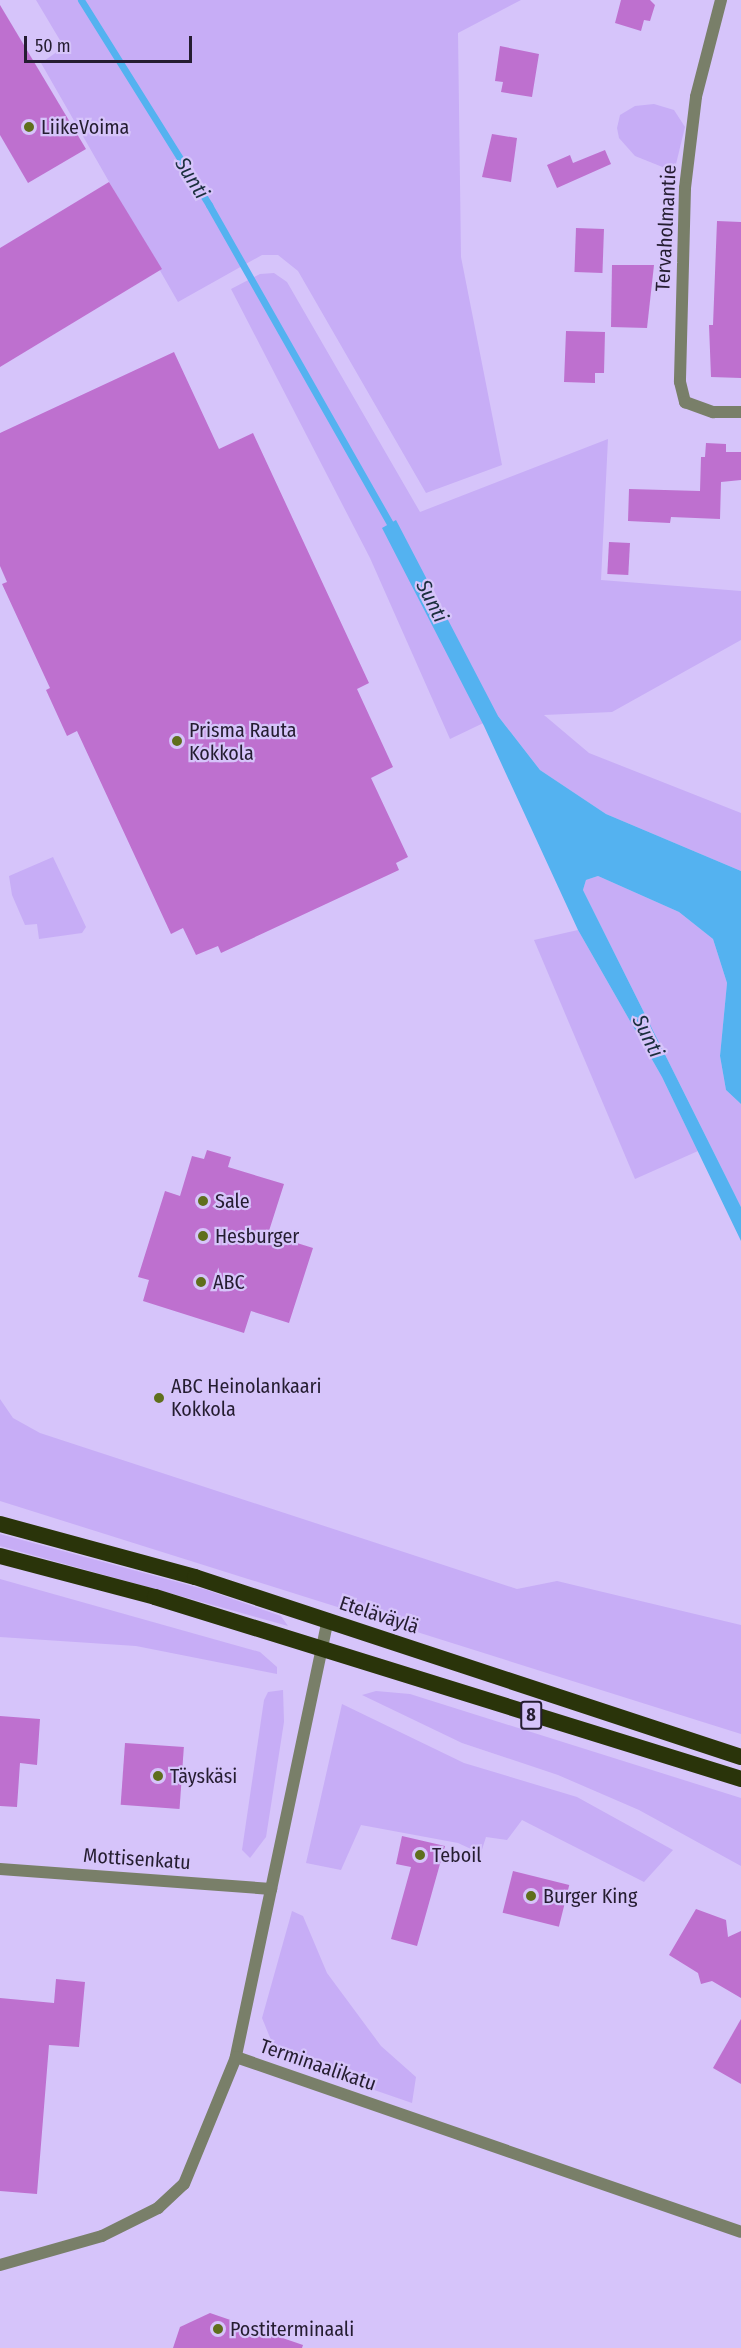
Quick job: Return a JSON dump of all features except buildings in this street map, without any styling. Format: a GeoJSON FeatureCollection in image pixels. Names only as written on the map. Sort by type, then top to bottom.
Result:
{"type":"FeatureCollection","features":[{"type":"Feature","properties":{"kind":"highway","name":"Eteläväylä"},"geometry":{"type":"LineString","coordinates":[[0,1524],[184,1574],[741,1757]]}},
{"type":"Feature","properties":{"kind":"highway","name":"8"},"geometry":{"type":"LineString","coordinates":[[0,1556],[155,1597],[741,1779]]}},
{"type":"Feature","properties":{"kind":"street","name":"Tervaholmantie"},"geometry":{"type":"LineString","coordinates":[[721,0],[696,97],[687,177],[680,382],[685,402],[713,412],[741,412]]}},
{"type":"Feature","properties":{"kind":"street","name":"Terminaalikatu"},"geometry":{"type":"LineString","coordinates":[[328,1620],[236,2057],[741,2232]]}},
{"type":"Feature","properties":{"kind":"street","name":"Mottisenkatu"},"geometry":{"type":"LineString","coordinates":[[0,1869],[271,1889]]}},
{"type":"Feature","properties":{"kind":"street"},"geometry":{"type":"LineString","coordinates":[[0,2265],[102,2236],[158,2208],[184,2184],[236,2057]]}},
{"type":"Feature","properties":{"kind":"shaded area"},"geometry":{"type":"Polygon","coordinates":[[[36,0],[521,0],[458,33],[461,257],[502,465],[426,493],[298,271],[278,255],[262,255],[178,302],[41,63],[64,47],[36,0]]]}},
{"type":"Feature","properties":{"kind":"shaded area"},"geometry":{"type":"Polygon","coordinates":[[[654,104],[674,110],[685,127],[676,164],[665,168],[635,156],[619,138],[617,128],[620,115],[635,106],[654,104]]]}},
{"type":"Feature","properties":{"kind":"shaded area"},"geometry":{"type":"Polygon","coordinates":[[[274,273],[287,282],[420,512],[608,439],[601,580],[741,591],[741,640],[612,712],[544,715],[589,753],[741,813],[741,871],[606,814],[540,770],[498,716],[450,739],[370,558],[231,289],[260,274],[274,273]]]}},
{"type":"Feature","properties":{"kind":"shaded area"},"geometry":{"type":"Polygon","coordinates":[[[53,857],[86,927],[82,933],[39,939],[37,924],[25,925],[12,895],[9,876],[53,857]]]}},
{"type":"Feature","properties":{"kind":"shaded area"},"geometry":{"type":"Polygon","coordinates":[[[598,876],[679,912],[713,939],[727,983],[720,1056],[726,1090],[741,1104],[741,1207],[583,890],[586,880],[598,876]]]}},
{"type":"Feature","properties":{"kind":"shaded area"},"geometry":{"type":"Polygon","coordinates":[[[578,930],[662,1077],[698,1151],[635,1179],[534,940],[578,930]]]}},
{"type":"Feature","properties":{"kind":"shaded area"},"geometry":{"type":"Polygon","coordinates":[[[0,1399],[13,1418],[40,1433],[517,1589],[557,1581],[741,1625],[741,1734],[0,1501],[0,1399]]]}},
{"type":"Feature","properties":{"kind":"shaded area"},"geometry":{"type":"Polygon","coordinates":[[[0,1534],[207,1590],[281,1616],[288,1626],[0,1546],[0,1534]]]}},
{"type":"Feature","properties":{"kind":"shaded area"},"geometry":{"type":"Polygon","coordinates":[[[0,1579],[260,1652],[277,1667],[277,1674],[136,1646],[0,1637],[0,1579]]]}},
{"type":"Feature","properties":{"kind":"shaded area"},"geometry":{"type":"Polygon","coordinates":[[[283,1690],[284,1722],[266,1837],[250,1858],[242,1850],[264,1700],[268,1692],[283,1690]]]}},
{"type":"Feature","properties":{"kind":"shaded area"},"geometry":{"type":"Polygon","coordinates":[[[376,1691],[410,1694],[741,1798],[741,1866],[639,1810],[558,1775],[462,1743],[362,1695],[376,1691]]]}},
{"type":"Feature","properties":{"kind":"shaded area"},"geometry":{"type":"Polygon","coordinates":[[[342,1704],[464,1763],[577,1797],[673,1850],[644,1882],[522,1820],[507,1840],[486,1837],[478,1862],[471,1849],[458,1843],[361,1825],[341,1870],[306,1863],[342,1704]]]}},
{"type":"Feature","properties":{"kind":"shaded area"},"geometry":{"type":"Polygon","coordinates":[[[292,1911],[303,1916],[327,1973],[381,2046],[416,2077],[412,2103],[293,2062],[271,2040],[262,2018],[292,1911]]]}},
{"type":"Feature","properties":{"kind":"water"},"geometry":{"type":"Polygon","coordinates":[[[396,520],[498,716],[540,770],[606,814],[741,871],[741,1104],[726,1090],[720,1056],[727,983],[713,939],[679,912],[598,876],[586,880],[583,890],[741,1207],[741,1241],[662,1077],[578,930],[484,726],[382,528],[396,520]]]}},
{"type":"Feature","properties":{"kind":"waterway","name":"Sunti"},"geometry":{"type":"LineString","coordinates":[[81,0],[209,205],[390,523]]}},
{"type":"Feature","properties":{"kind":"place","name":"LiikeVoima"},"geometry":{"type":"Point","coordinates":[29,127]}},
{"type":"Feature","properties":{"kind":"place","name":"Prisma Rauta Kokkola"},"geometry":{"type":"Point","coordinates":[177,741]}},
{"type":"Feature","properties":{"kind":"place","name":"Sale"},"geometry":{"type":"Point","coordinates":[203,1201]}},
{"type":"Feature","properties":{"kind":"place","name":"Hesburger"},"geometry":{"type":"Point","coordinates":[203,1236]}},
{"type":"Feature","properties":{"kind":"place","name":"ABC"},"geometry":{"type":"Point","coordinates":[201,1282]}},
{"type":"Feature","properties":{"kind":"place","name":"ABC Heinolankaari Kokkola"},"geometry":{"type":"Point","coordinates":[159,1398]}},
{"type":"Feature","properties":{"kind":"place","name":"Täyskäsi"},"geometry":{"type":"Point","coordinates":[158,1776]}},
{"type":"Feature","properties":{"kind":"place","name":"Teboil"},"geometry":{"type":"Point","coordinates":[420,1855]}},
{"type":"Feature","properties":{"kind":"place","name":"Burger King"},"geometry":{"type":"Point","coordinates":[531,1896]}},
{"type":"Feature","properties":{"kind":"place","name":"Postiterminaali"},"geometry":{"type":"Point","coordinates":[218,2329]}}]}
